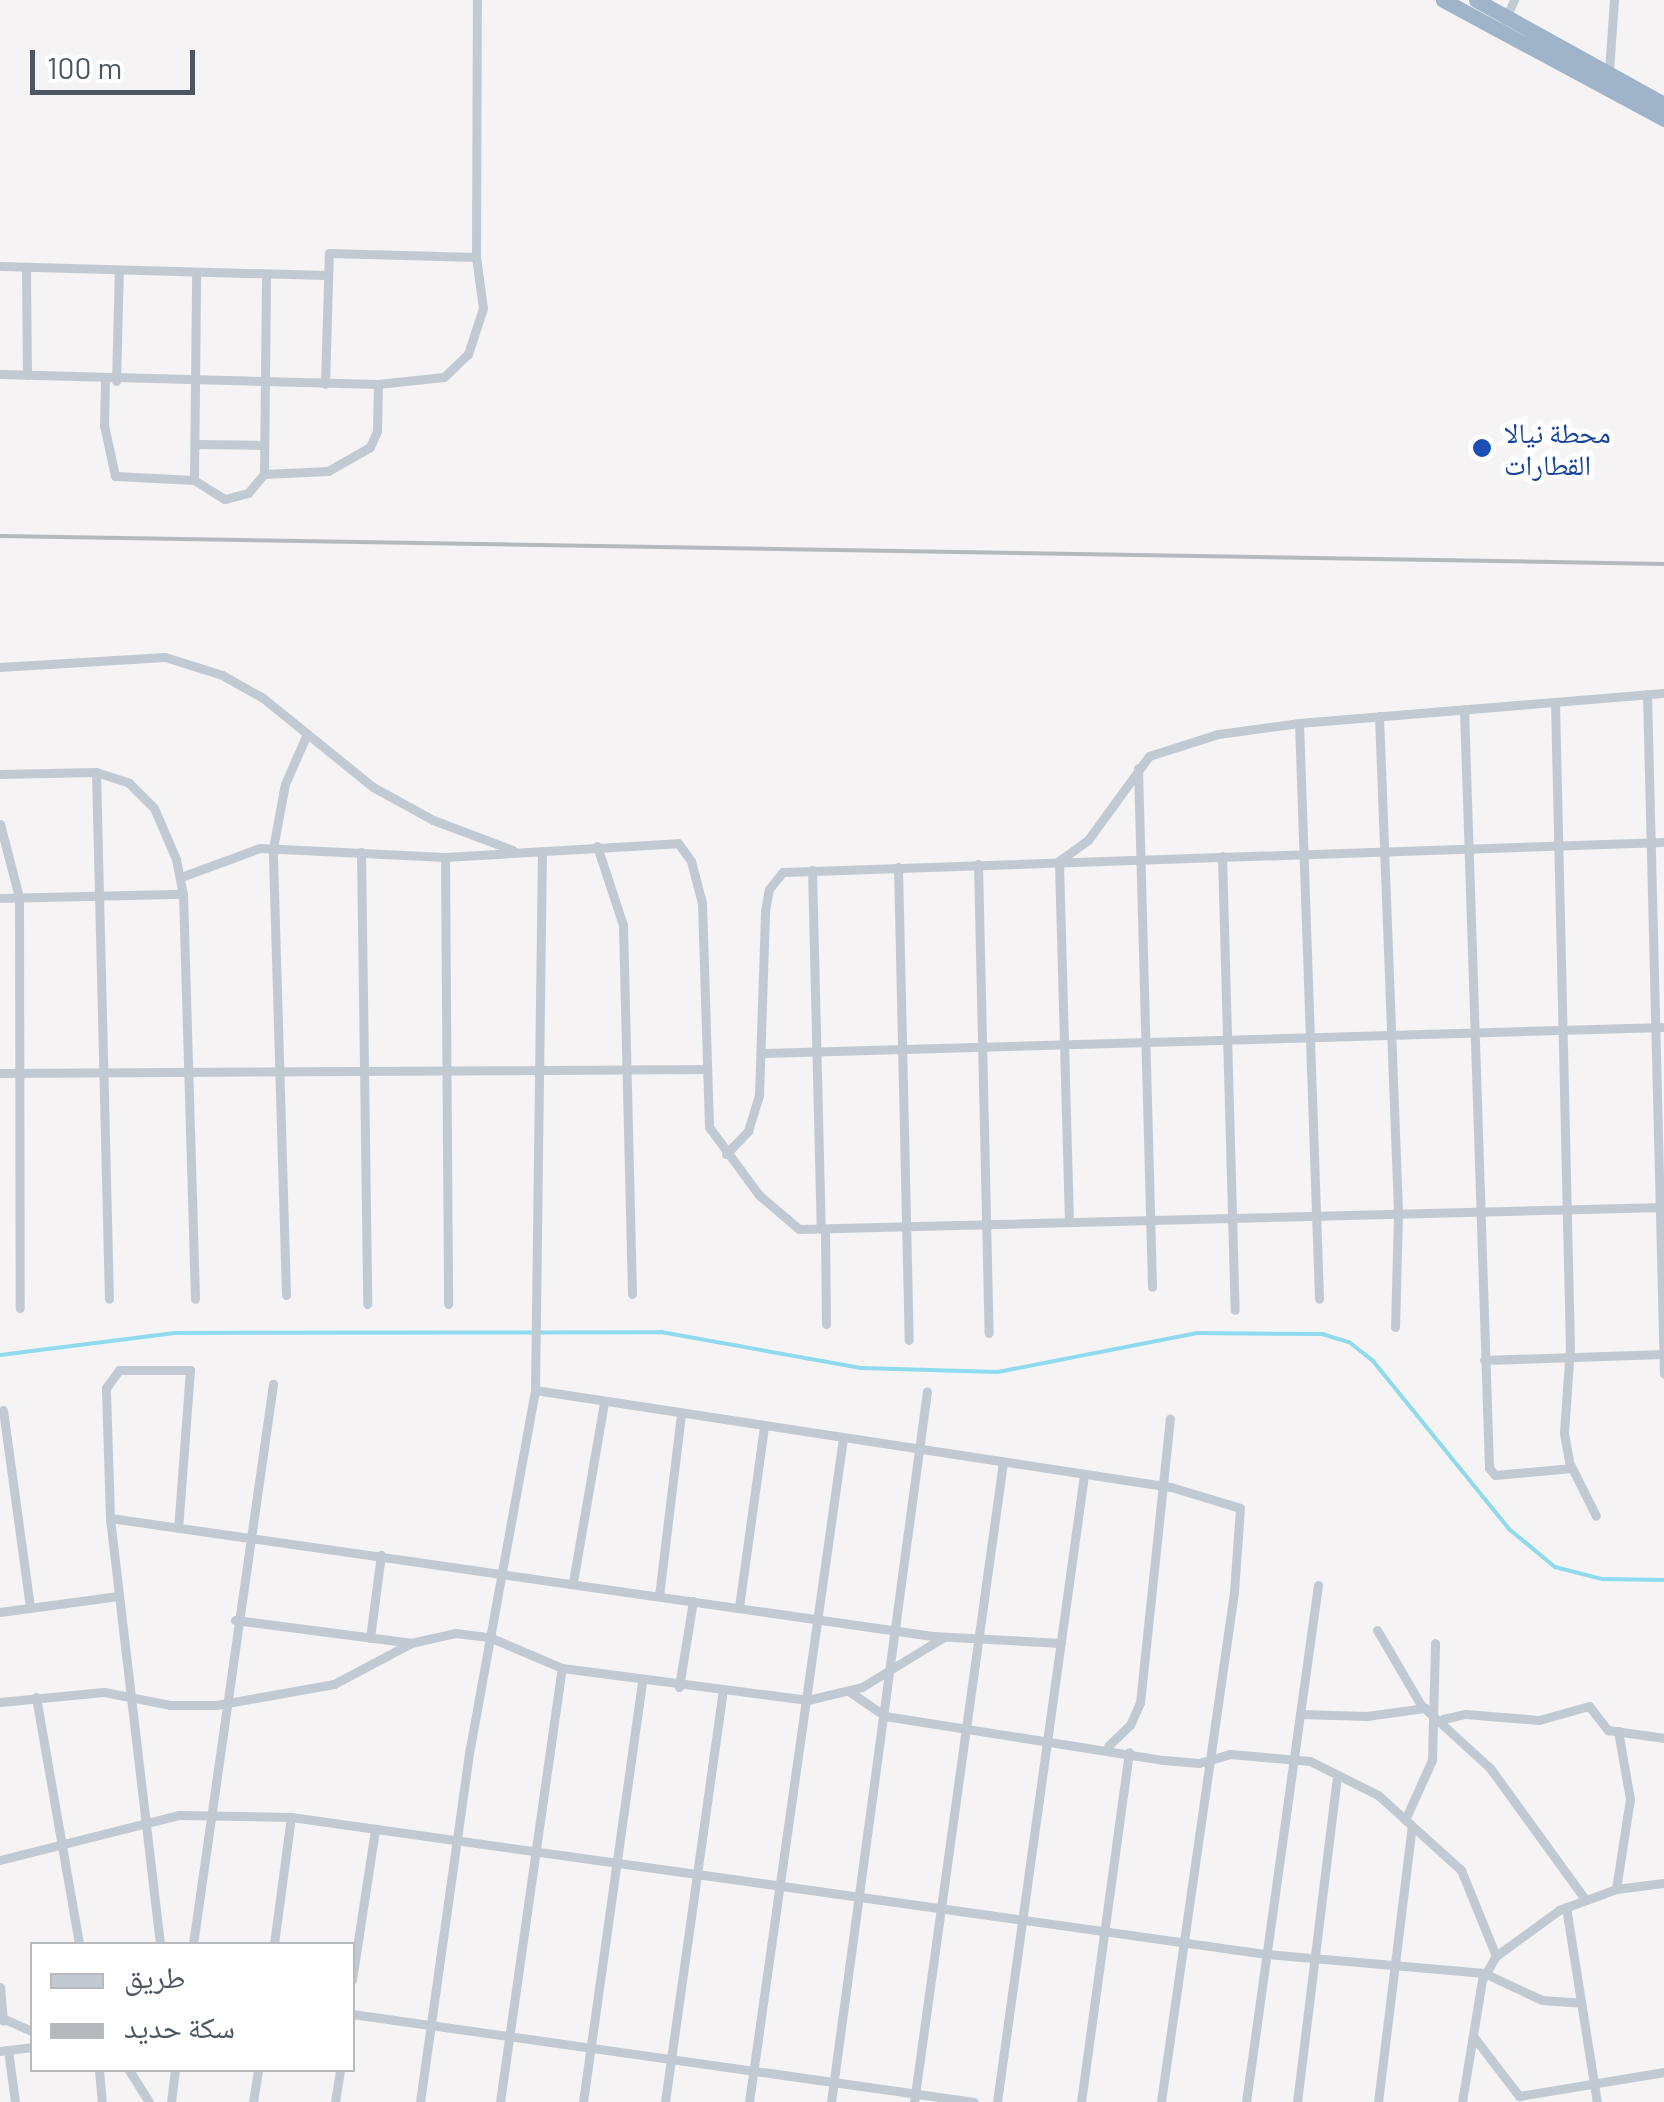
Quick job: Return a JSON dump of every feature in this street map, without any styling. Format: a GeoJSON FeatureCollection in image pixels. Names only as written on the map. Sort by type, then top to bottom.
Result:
{"type":"FeatureCollection","features":[{"type":"Feature","properties":{"kind":"highway"},"geometry":{"type":"LineString","coordinates":[[1443,0],[1508,14],[1664,119]]}},
{"type":"Feature","properties":{"kind":"highway"},"geometry":{"type":"LineString","coordinates":[[1476,0],[1508,14],[1664,104]]}},
{"type":"Feature","properties":{"kind":"street"},"geometry":{"type":"LineString","coordinates":[[0,374],[110,381],[428,384],[468,354],[483,308],[476,257],[478,0]]}},
{"type":"Feature","properties":{"kind":"street"},"geometry":{"type":"LineString","coordinates":[[1609,71],[1614,0]]}},
{"type":"Feature","properties":{"kind":"street"},"geometry":{"type":"LineString","coordinates":[[325,384],[329,252],[476,257]]}},
{"type":"Feature","properties":{"kind":"street"},"geometry":{"type":"LineString","coordinates":[[0,266],[326,275]]}},
{"type":"Feature","properties":{"kind":"street"},"geometry":{"type":"LineString","coordinates":[[26,267],[27,375]]}},
{"type":"Feature","properties":{"kind":"street"},"geometry":{"type":"LineString","coordinates":[[119,270],[104,425],[115,476],[194,480],[208,494],[233,498],[253,490],[264,474],[266,274]]}},
{"type":"Feature","properties":{"kind":"street"},"geometry":{"type":"LineString","coordinates":[[194,480],[196,272]]}},
{"type":"Feature","properties":{"kind":"street"},"geometry":{"type":"LineString","coordinates":[[264,474],[328,471],[370,447],[377,431],[378,384]]}},
{"type":"Feature","properties":{"kind":"street"},"geometry":{"type":"LineString","coordinates":[[195,444],[263,444]]}},
{"type":"Feature","properties":{"kind":"street"},"geometry":{"type":"LineString","coordinates":[[0,668],[179,660],[246,687],[406,806],[521,852]]}},
{"type":"Feature","properties":{"kind":"street"},"geometry":{"type":"LineString","coordinates":[[1059,862],[1088,840],[1138,768],[1164,749],[1299,723],[1664,693]]}},
{"type":"Feature","properties":{"kind":"street"},"geometry":{"type":"LineString","coordinates":[[1647,694],[1648,842],[1659,1027],[1664,1374]]}},
{"type":"Feature","properties":{"kind":"street"},"geometry":{"type":"LineString","coordinates":[[1555,703],[1570,1357],[1564,1432],[1572,1468],[1596,1516]]}},
{"type":"Feature","properties":{"kind":"street"},"geometry":{"type":"LineString","coordinates":[[1464,709],[1491,1474],[1572,1468]]}},
{"type":"Feature","properties":{"kind":"street"},"geometry":{"type":"LineString","coordinates":[[1379,716],[1398,1214],[1395,1327]]}},
{"type":"Feature","properties":{"kind":"street"},"geometry":{"type":"LineString","coordinates":[[1299,723],[1319,1299]]}},
{"type":"Feature","properties":{"kind":"street"},"geometry":{"type":"LineString","coordinates":[[286,1296],[273,848],[285,784],[307,734]]}},
{"type":"Feature","properties":{"kind":"street"},"geometry":{"type":"LineString","coordinates":[[1138,768],[1152,1287]]}},
{"type":"Feature","properties":{"kind":"street"},"geometry":{"type":"LineString","coordinates":[[0,774],[96,772],[143,793],[162,824],[184,894],[195,1300]]}},
{"type":"Feature","properties":{"kind":"street"},"geometry":{"type":"LineString","coordinates":[[96,772],[109,1299]]}},
{"type":"Feature","properties":{"kind":"street"},"geometry":{"type":"LineString","coordinates":[[0,824],[19,897],[20,1308]]}},
{"type":"Feature","properties":{"kind":"street"},"geometry":{"type":"LineString","coordinates":[[181,877],[230,854],[273,848],[444,857],[670,842],[691,861],[704,925],[708,1128],[786,1221],[823,1229],[1661,1207]]}},
{"type":"Feature","properties":{"kind":"street"},"geometry":{"type":"LineString","coordinates":[[726,1154],[752,1120],[764,1053],[766,900],[780,874],[1664,842]]}},
{"type":"Feature","properties":{"kind":"street"},"geometry":{"type":"LineString","coordinates":[[598,846],[622,916],[632,1294]]}},
{"type":"Feature","properties":{"kind":"street"},"geometry":{"type":"LineString","coordinates":[[360,852],[367,1304]]}},
{"type":"Feature","properties":{"kind":"street"},"geometry":{"type":"LineString","coordinates":[[420,2102],[489,1637],[505,1571],[536,1390],[542,852]]}},
{"type":"Feature","properties":{"kind":"street"},"geometry":{"type":"LineString","coordinates":[[1222,856],[1235,1310]]}},
{"type":"Feature","properties":{"kind":"street"},"geometry":{"type":"LineString","coordinates":[[444,857],[448,1304]]}},
{"type":"Feature","properties":{"kind":"street"},"geometry":{"type":"LineString","coordinates":[[1059,862],[1069,1222]]}},
{"type":"Feature","properties":{"kind":"street"},"geometry":{"type":"LineString","coordinates":[[978,864],[989,1333]]}},
{"type":"Feature","properties":{"kind":"street"},"geometry":{"type":"LineString","coordinates":[[898,867],[909,1340]]}},
{"type":"Feature","properties":{"kind":"street"},"geometry":{"type":"LineString","coordinates":[[812,870],[826,1324]]}},
{"type":"Feature","properties":{"kind":"street"},"geometry":{"type":"LineString","coordinates":[[0,898],[184,894]]}},
{"type":"Feature","properties":{"kind":"street"},"geometry":{"type":"LineString","coordinates":[[764,1053],[1659,1027]]}},
{"type":"Feature","properties":{"kind":"street"},"geometry":{"type":"LineString","coordinates":[[0,1073],[707,1069]]}},
{"type":"Feature","properties":{"kind":"street"},"geometry":{"type":"LineString","coordinates":[[1484,1360],[1664,1354]]}},
{"type":"Feature","properties":{"kind":"street"},"geometry":{"type":"LineString","coordinates":[[160,1942],[142,1822],[110,1518],[110,1378],[119,1370],[189,1369],[178,1528]]}},
{"type":"Feature","properties":{"kind":"street"},"geometry":{"type":"LineString","coordinates":[[193,1942],[247,1537],[273,1384]]}},
{"type":"Feature","properties":{"kind":"street"},"geometry":{"type":"LineString","coordinates":[[536,1390],[1162,1486],[1222,1500],[1243,1514],[1161,2102]]}},
{"type":"Feature","properties":{"kind":"street"},"geometry":{"type":"LineString","coordinates":[[831,2102],[898,1630],[927,1391]]}},
{"type":"Feature","properties":{"kind":"street"},"geometry":{"type":"LineString","coordinates":[[573,1582],[604,1402]]}},
{"type":"Feature","properties":{"kind":"street"},"geometry":{"type":"LineString","coordinates":[[2,1410],[30,1607]]}},
{"type":"Feature","properties":{"kind":"street"},"geometry":{"type":"LineString","coordinates":[[658,1596],[681,1414]]}},
{"type":"Feature","properties":{"kind":"street"},"geometry":{"type":"LineString","coordinates":[[1108,1746],[1140,1704],[1170,1418]]}},
{"type":"Feature","properties":{"kind":"street"},"geometry":{"type":"LineString","coordinates":[[739,1608],[764,1426]]}},
{"type":"Feature","properties":{"kind":"street"},"geometry":{"type":"LineString","coordinates":[[749,2102],[843,1438]]}},
{"type":"Feature","properties":{"kind":"street"},"geometry":{"type":"LineString","coordinates":[[915,2098],[1003,1462]]}},
{"type":"Feature","properties":{"kind":"street"},"geometry":{"type":"LineString","coordinates":[[997,2102],[1084,1475]]}},
{"type":"Feature","properties":{"kind":"street"},"geometry":{"type":"LineString","coordinates":[[110,1518],[505,1571],[944,1637],[1062,1643]]}},
{"type":"Feature","properties":{"kind":"street"},"geometry":{"type":"LineString","coordinates":[[370,1638],[381,1554]]}},
{"type":"Feature","properties":{"kind":"street"},"geometry":{"type":"LineString","coordinates":[[1246,2102],[1318,1584]]}},
{"type":"Feature","properties":{"kind":"street"},"geometry":{"type":"LineString","coordinates":[[0,1612],[118,1596]]}},
{"type":"Feature","properties":{"kind":"street"},"geometry":{"type":"LineString","coordinates":[[679,1687],[693,1601]]}},
{"type":"Feature","properties":{"kind":"street"},"geometry":{"type":"LineString","coordinates":[[236,1620],[411,1643]]}},
{"type":"Feature","properties":{"kind":"street"},"geometry":{"type":"LineString","coordinates":[[1377,1630],[1428,1710],[1443,1718],[1534,1823],[1585,1899]]}},
{"type":"Feature","properties":{"kind":"street"},"geometry":{"type":"LineString","coordinates":[[0,1702],[36,1697],[129,1695],[192,1707],[225,1704],[334,1684],[411,1643],[455,1632],[489,1637],[562,1668],[722,1694],[808,1700],[850,1692],[944,1637]]}},
{"type":"Feature","properties":{"kind":"street"},"geometry":{"type":"LineString","coordinates":[[1378,2102],[1409,1823],[1430,1766],[1428,1710],[1434,1643]]}},
{"type":"Feature","properties":{"kind":"street"},"geometry":{"type":"LineString","coordinates":[[500,2102],[562,1668]]}},
{"type":"Feature","properties":{"kind":"street"},"geometry":{"type":"LineString","coordinates":[[583,2102],[642,1682]]}},
{"type":"Feature","properties":{"kind":"street"},"geometry":{"type":"LineString","coordinates":[[850,1692],[885,1716],[1208,1761],[1230,1754],[1293,1759],[1337,1776],[1378,1795],[1469,1881],[1496,1956]]}},
{"type":"Feature","properties":{"kind":"street"},"geometry":{"type":"LineString","coordinates":[[665,2102],[722,1694]]}},
{"type":"Feature","properties":{"kind":"street"},"geometry":{"type":"LineString","coordinates":[[36,1697],[80,1942]]}},
{"type":"Feature","properties":{"kind":"street"},"geometry":{"type":"LineString","coordinates":[[1443,1718],[1538,1720],[1589,1706],[1608,1730],[1664,1738]]}},
{"type":"Feature","properties":{"kind":"street"},"geometry":{"type":"LineString","coordinates":[[1300,1714],[1367,1716],[1428,1710]]}},
{"type":"Feature","properties":{"kind":"street"},"geometry":{"type":"LineString","coordinates":[[1616,1889],[1630,1799],[1618,1731]]}},
{"type":"Feature","properties":{"kind":"street"},"geometry":{"type":"LineString","coordinates":[[1080,2102],[1129,1752]]}},
{"type":"Feature","properties":{"kind":"street"},"geometry":{"type":"LineString","coordinates":[[1297,2102],[1337,1776]]}},
{"type":"Feature","properties":{"kind":"street"},"geometry":{"type":"LineString","coordinates":[[0,1860],[65,1847],[142,1822],[212,1811],[291,1817],[616,1867],[1266,1954],[1395,1970],[1484,1973],[1542,2000],[1582,2003]]}},
{"type":"Feature","properties":{"kind":"street"},"geometry":{"type":"LineString","coordinates":[[274,1942],[291,1817]]}},
{"type":"Feature","properties":{"kind":"street"},"geometry":{"type":"LineString","coordinates":[[355,1960],[375,1829]]}},
{"type":"Feature","properties":{"kind":"street"},"geometry":{"type":"LineString","coordinates":[[1462,2102],[1484,1973],[1496,1956],[1566,1907],[1616,1889],[1664,1883]]}},
{"type":"Feature","properties":{"kind":"street"},"geometry":{"type":"LineString","coordinates":[[1566,1907],[1597,2102]]}},
{"type":"Feature","properties":{"kind":"street"},"geometry":{"type":"LineString","coordinates":[[0,1987],[2,2019],[30,2030]]}},
{"type":"Feature","properties":{"kind":"street"},"geometry":{"type":"LineString","coordinates":[[355,2014],[753,2070],[915,2098],[974,2102]]}},
{"type":"Feature","properties":{"kind":"street"},"geometry":{"type":"LineString","coordinates":[[1473,2036],[1508,2089],[1509,2102]]}},
{"type":"Feature","properties":{"kind":"street"},"geometry":{"type":"LineString","coordinates":[[15,2102],[4,2050],[30,2047]]}},
{"type":"Feature","properties":{"kind":"street"},"geometry":{"type":"LineString","coordinates":[[99,2072],[102,2102]]}},
{"type":"Feature","properties":{"kind":"street"},"geometry":{"type":"LineString","coordinates":[[130,2072],[148,2102]]}},
{"type":"Feature","properties":{"kind":"street"},"geometry":{"type":"LineString","coordinates":[[171,2102],[176,2072]]}},
{"type":"Feature","properties":{"kind":"street"},"geometry":{"type":"LineString","coordinates":[[254,2102],[258,2072]]}},
{"type":"Feature","properties":{"kind":"street"},"geometry":{"type":"LineString","coordinates":[[335,2102],[340,2072]]}},
{"type":"Feature","properties":{"kind":"street"},"geometry":{"type":"LineString","coordinates":[[1508,2089],[1532,2098],[1664,2072]]}},
{"type":"Feature","properties":{"kind":"waterway"},"geometry":{"type":"LineString","coordinates":[[0,1355],[175,1333],[661,1332],[861,1368],[998,1372],[1197,1333],[1322,1334],[1349,1342],[1373,1361],[1509,1529],[1555,1567],[1602,1579],[1664,1580]]}},
{"type":"Feature","properties":{"kind":"railway"},"geometry":{"type":"LineString","coordinates":[[0,536],[1664,564]]}},
{"type":"Feature","properties":{"kind":"place","name":"محطة نيالا القطارات"},"geometry":{"type":"Point","coordinates":[1482,448]}}]}
